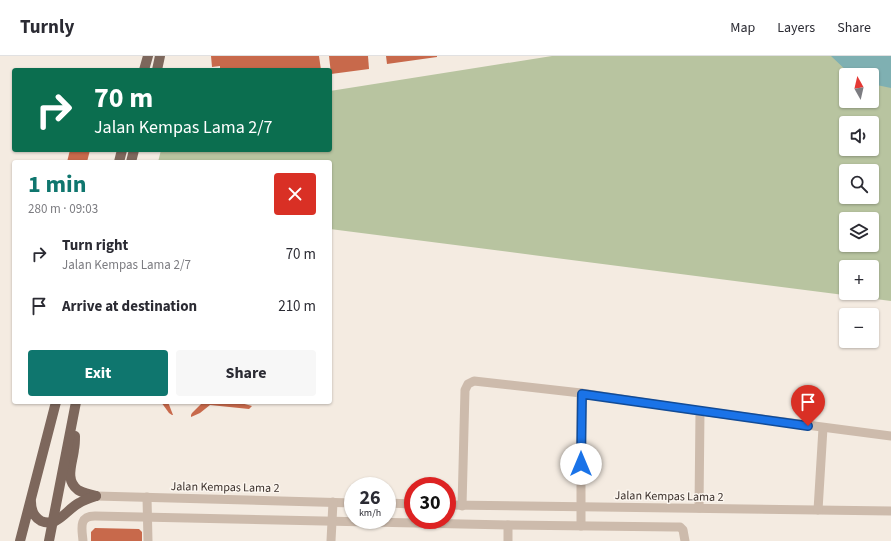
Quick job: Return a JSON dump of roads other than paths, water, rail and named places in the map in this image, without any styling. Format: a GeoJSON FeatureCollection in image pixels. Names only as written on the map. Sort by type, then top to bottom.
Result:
{"type":"FeatureCollection","features":[{"type":"Feature","properties":{"kind":"main road"},"geometry":{"type":"LineString","coordinates":[[145,68],[148,56]]}},
{"type":"Feature","properties":{"kind":"main road"},"geometry":{"type":"LineString","coordinates":[[157,68],[160,56]]}},
{"type":"Feature","properties":{"kind":"main road"},"geometry":{"type":"LineString","coordinates":[[20,541],[56,404]]}},
{"type":"Feature","properties":{"kind":"main road"},"geometry":{"type":"LineString","coordinates":[[75,405],[74,449],[70,472],[71,479],[77,489],[96,496]]}},
{"type":"Feature","properties":{"kind":"main road"},"geometry":{"type":"LineString","coordinates":[[49,541],[75,405]]}},
{"type":"Feature","properties":{"kind":"main road"},"geometry":{"type":"LineString","coordinates":[[32,498],[31,507],[37,519],[47,523],[52,523],[79,503],[96,496]]}},
{"type":"Feature","properties":{"kind":"street"},"geometry":{"type":"LineString","coordinates":[[462,506],[465,390],[468,384],[474,381],[582,394],[823,428],[891,436]]}},
{"type":"Feature","properties":{"kind":"street"},"geometry":{"type":"LineString","coordinates":[[581,526],[582,394]]}},
{"type":"Feature","properties":{"kind":"street"},"geometry":{"type":"LineString","coordinates":[[699,508],[700,411]]}},
{"type":"Feature","properties":{"kind":"street"},"geometry":{"type":"LineString","coordinates":[[818,510],[823,428]]}},
{"type":"Feature","properties":{"kind":"street","name":"Jalan Kempas Lama 2"},"geometry":{"type":"LineString","coordinates":[[96,496],[344,502]]}},
{"type":"Feature","properties":{"kind":"street"},"geometry":{"type":"LineString","coordinates":[[147,497],[148,541]]}},
{"type":"Feature","properties":{"kind":"street"},"geometry":{"type":"LineString","coordinates":[[332,502],[332,541]]}},
{"type":"Feature","properties":{"kind":"street","name":"Jalan Kempas Lama 2"},"geometry":{"type":"LineString","coordinates":[[456,506],[891,511]]}},
{"type":"Feature","properties":{"kind":"street"},"geometry":{"type":"LineString","coordinates":[[83,541],[82,523],[88,516],[680,527],[683,530],[685,541]]}},
{"type":"Feature","properties":{"kind":"street"},"geometry":{"type":"LineString","coordinates":[[508,525],[508,541]]}},
{"type":"Feature","properties":{"kind":"water"},"geometry":{"type":"Polygon","coordinates":[[[831,56],[891,56],[891,88],[879,85],[879,68],[844,68],[831,56]]]}}]}
